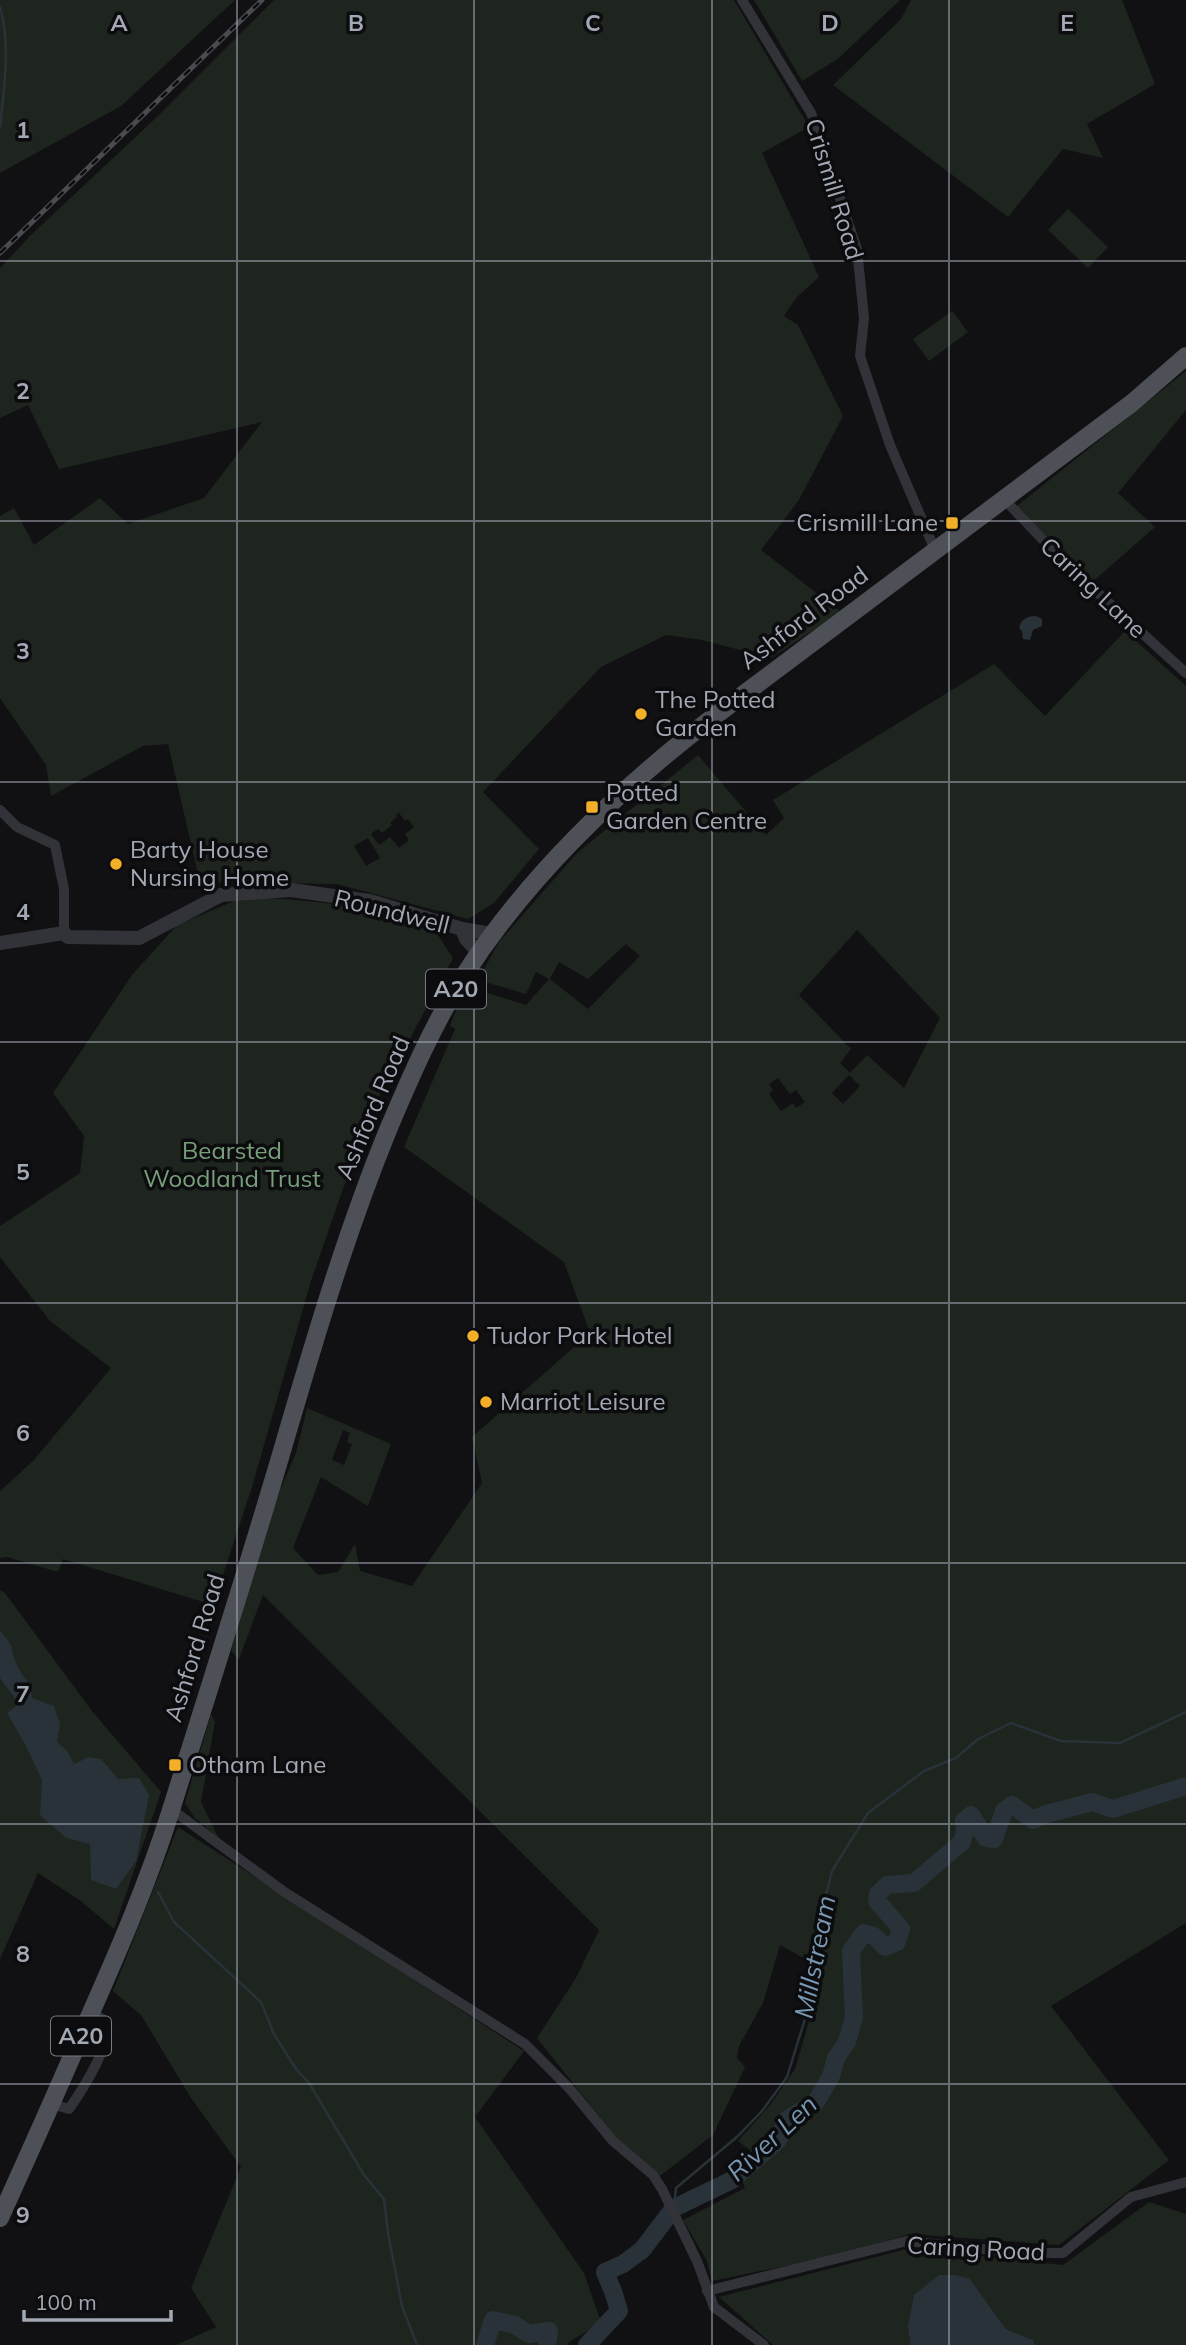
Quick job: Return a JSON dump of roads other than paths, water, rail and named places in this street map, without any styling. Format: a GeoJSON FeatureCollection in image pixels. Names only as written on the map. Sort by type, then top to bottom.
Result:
{"type":"FeatureCollection","features":[{"type":"Feature","properties":{"kind":"main road","name":"Ashford Road"},"geometry":{"type":"LineString","coordinates":[[0,2218],[151,1870],[326,1303],[358,1208],[420,1058],[450,1000],[479,953],[531,884],[568,844],[649,769],[705,723],[1132,402],[1186,356]]}},
{"type":"Feature","properties":{"kind":"street","name":"Crismill Road"},"geometry":{"type":"LineString","coordinates":[[742,0],[811,113],[857,249],[864,318],[859,356],[890,445],[935,550]]}},
{"type":"Feature","properties":{"kind":"street","name":"Caring Lane"},"geometry":{"type":"LineString","coordinates":[[1004,499],[1064,562],[1186,673]]}},
{"type":"Feature","properties":{"kind":"street"},"geometry":{"type":"LineString","coordinates":[[0,810],[17,827],[55,845],[64,889],[64,933]]}},
{"type":"Feature","properties":{"kind":"street","name":"Roundwell"},"geometry":{"type":"LineString","coordinates":[[0,943],[64,933],[68,937],[139,938],[221,895],[291,890],[370,901],[461,929],[492,934]]}},
{"type":"Feature","properties":{"kind":"street","name":"Roundwell"},"geometry":{"type":"LineString","coordinates":[[461,929],[479,953]]}},
{"type":"Feature","properties":{"kind":"street"},"geometry":{"type":"LineString","coordinates":[[171,1809],[286,1892],[525,2044],[570,2090],[613,2141],[653,2175],[697,2261],[714,2307],[764,2345]]}},
{"type":"Feature","properties":{"kind":"street"},"geometry":{"type":"LineString","coordinates":[[51,2104],[69,2109],[106,2044],[108,2028],[105,2021],[91,2012]]}},
{"type":"Feature","properties":{"kind":"street","name":"Caring Road"},"geometry":{"type":"LineString","coordinates":[[707,2291],[907,2241],[1021,2253],[1063,2253],[1131,2197],[1186,2182]]}},
{"type":"Feature","properties":{"kind":"waterway"},"geometry":{"type":"LineString","coordinates":[[0,7],[6,52],[0,127]]}},
{"type":"Feature","properties":{"kind":"waterway","name":"Millstream"},"geometry":{"type":"LineString","coordinates":[[674,2206],[676,2188],[738,2136],[762,2111],[787,2077],[809,2006],[810,1958],[832,1871],[868,1813],[924,1771],[956,1758],[978,1739],[1011,1723],[1061,1741],[1120,1743],[1186,1712]]}},
{"type":"Feature","properties":{"kind":"waterway","name":"River Len"},"geometry":{"type":"LineString","coordinates":[[587,2345],[619,2311],[605,2272],[623,2264],[642,2250],[674,2208],[732,2180],[777,2141],[788,2119],[816,2102],[831,2076],[836,2058],[847,2042],[854,2017],[851,1951],[864,1933],[874,1936],[885,1947],[897,1942],[901,1929],[877,1901],[878,1894],[887,1885],[914,1883],[962,1842],[964,1821],[971,1815],[986,1838],[994,1839],[1004,1811],[1012,1805],[1033,1820],[1092,1802],[1113,1809],[1186,1786]]}},
{"type":"Feature","properties":{"kind":"waterway"},"geometry":{"type":"LineString","coordinates":[[158,1892],[174,1922],[261,2002],[274,2034],[296,2069],[309,2083],[364,2175],[384,2199],[402,2306],[417,2345]]}},
{"type":"Feature","properties":{"kind":"waterway","name":"River Len"},"geometry":{"type":"LineString","coordinates":[[485,2345],[493,2320],[515,2325],[529,2334],[549,2331],[547,2345]]}},
{"type":"Feature","properties":{"kind":"railway"},"geometry":{"type":"LineString","coordinates":[[0,253],[262,0]]}},
{"type":"Feature","properties":{"kind":"place","name":"Crismill Lane"},"geometry":{"type":"Point","coordinates":[952,523]}},
{"type":"Feature","properties":{"kind":"place","name":"The Potted Garden"},"geometry":{"type":"Point","coordinates":[641,714]}},
{"type":"Feature","properties":{"kind":"place","name":"Potted Garden Centre"},"geometry":{"type":"Point","coordinates":[592,807]}},
{"type":"Feature","properties":{"kind":"place","name":"Barty House Nursing Home"},"geometry":{"type":"Point","coordinates":[116,864]}},
{"type":"Feature","properties":{"kind":"place","name":"Tudor Park Hotel"},"geometry":{"type":"Point","coordinates":[473,1336]}},
{"type":"Feature","properties":{"kind":"place","name":"Marriot Leisure"},"geometry":{"type":"Point","coordinates":[486,1402]}},
{"type":"Feature","properties":{"kind":"place","name":"Otham Lane"},"geometry":{"type":"Point","coordinates":[175,1765]}},
{"type":"Feature","properties":{"kind":"park label","name":"Bearsted Woodland Trust"},"geometry":{"type":"Point","coordinates":[232,1165]}}]}
